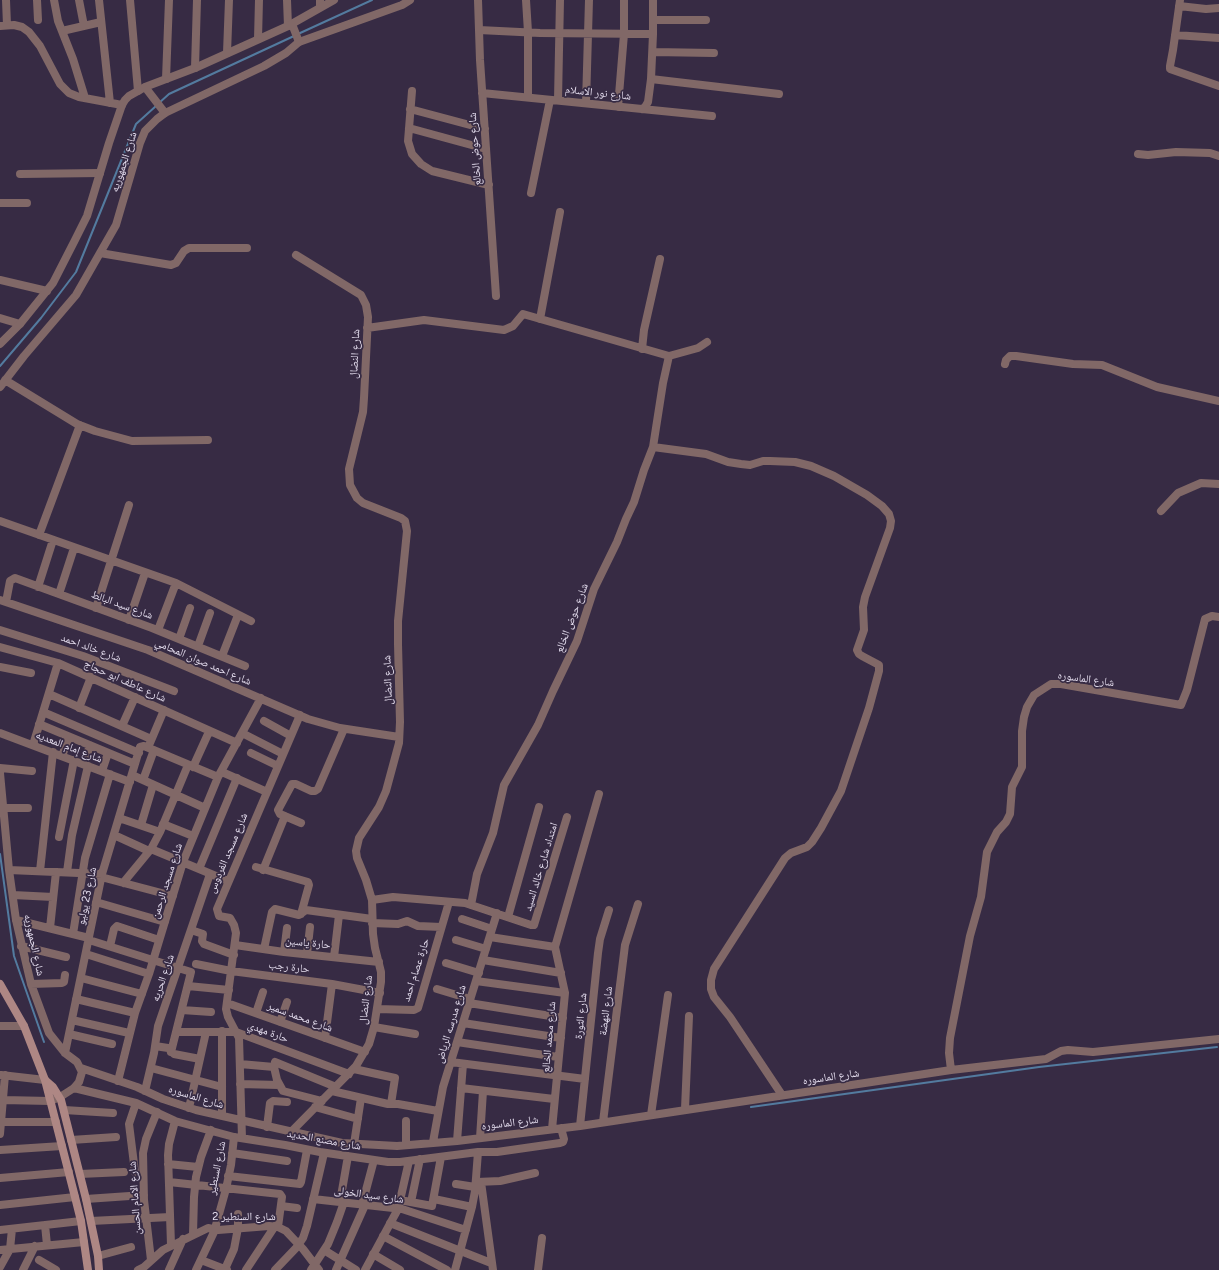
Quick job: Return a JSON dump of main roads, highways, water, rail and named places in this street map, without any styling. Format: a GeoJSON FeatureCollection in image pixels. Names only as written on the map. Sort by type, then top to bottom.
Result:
{"type":"FeatureCollection","features":[{"type":"Feature","properties":{"kind":"main road"},"geometry":{"type":"LineString","coordinates":[[0,984],[24,1026],[45,1080],[75,1198],[88,1270]]}},
{"type":"Feature","properties":{"kind":"main road"},"geometry":{"type":"LineString","coordinates":[[45,1080],[53,1087],[60,1097],[64,1110],[91,1221],[98,1256],[99,1270]]}},
{"type":"Feature","properties":{"kind":"waterway"},"geometry":{"type":"LineString","coordinates":[[298,34],[372,0]]}},
{"type":"Feature","properties":{"kind":"waterway"},"geometry":{"type":"LineString","coordinates":[[159,103],[169,94],[294,36]]}},
{"type":"Feature","properties":{"kind":"waterway"},"geometry":{"type":"LineString","coordinates":[[0,366],[41,318],[76,272],[136,124],[156,106]]}},
{"type":"Feature","properties":{"kind":"waterway"},"geometry":{"type":"LineString","coordinates":[[0,854],[14,956],[44,1042]]}},
{"type":"Feature","properties":{"kind":"waterway"},"geometry":{"type":"LineString","coordinates":[[751,1107],[1039,1067],[1217,1047]]}}]}
